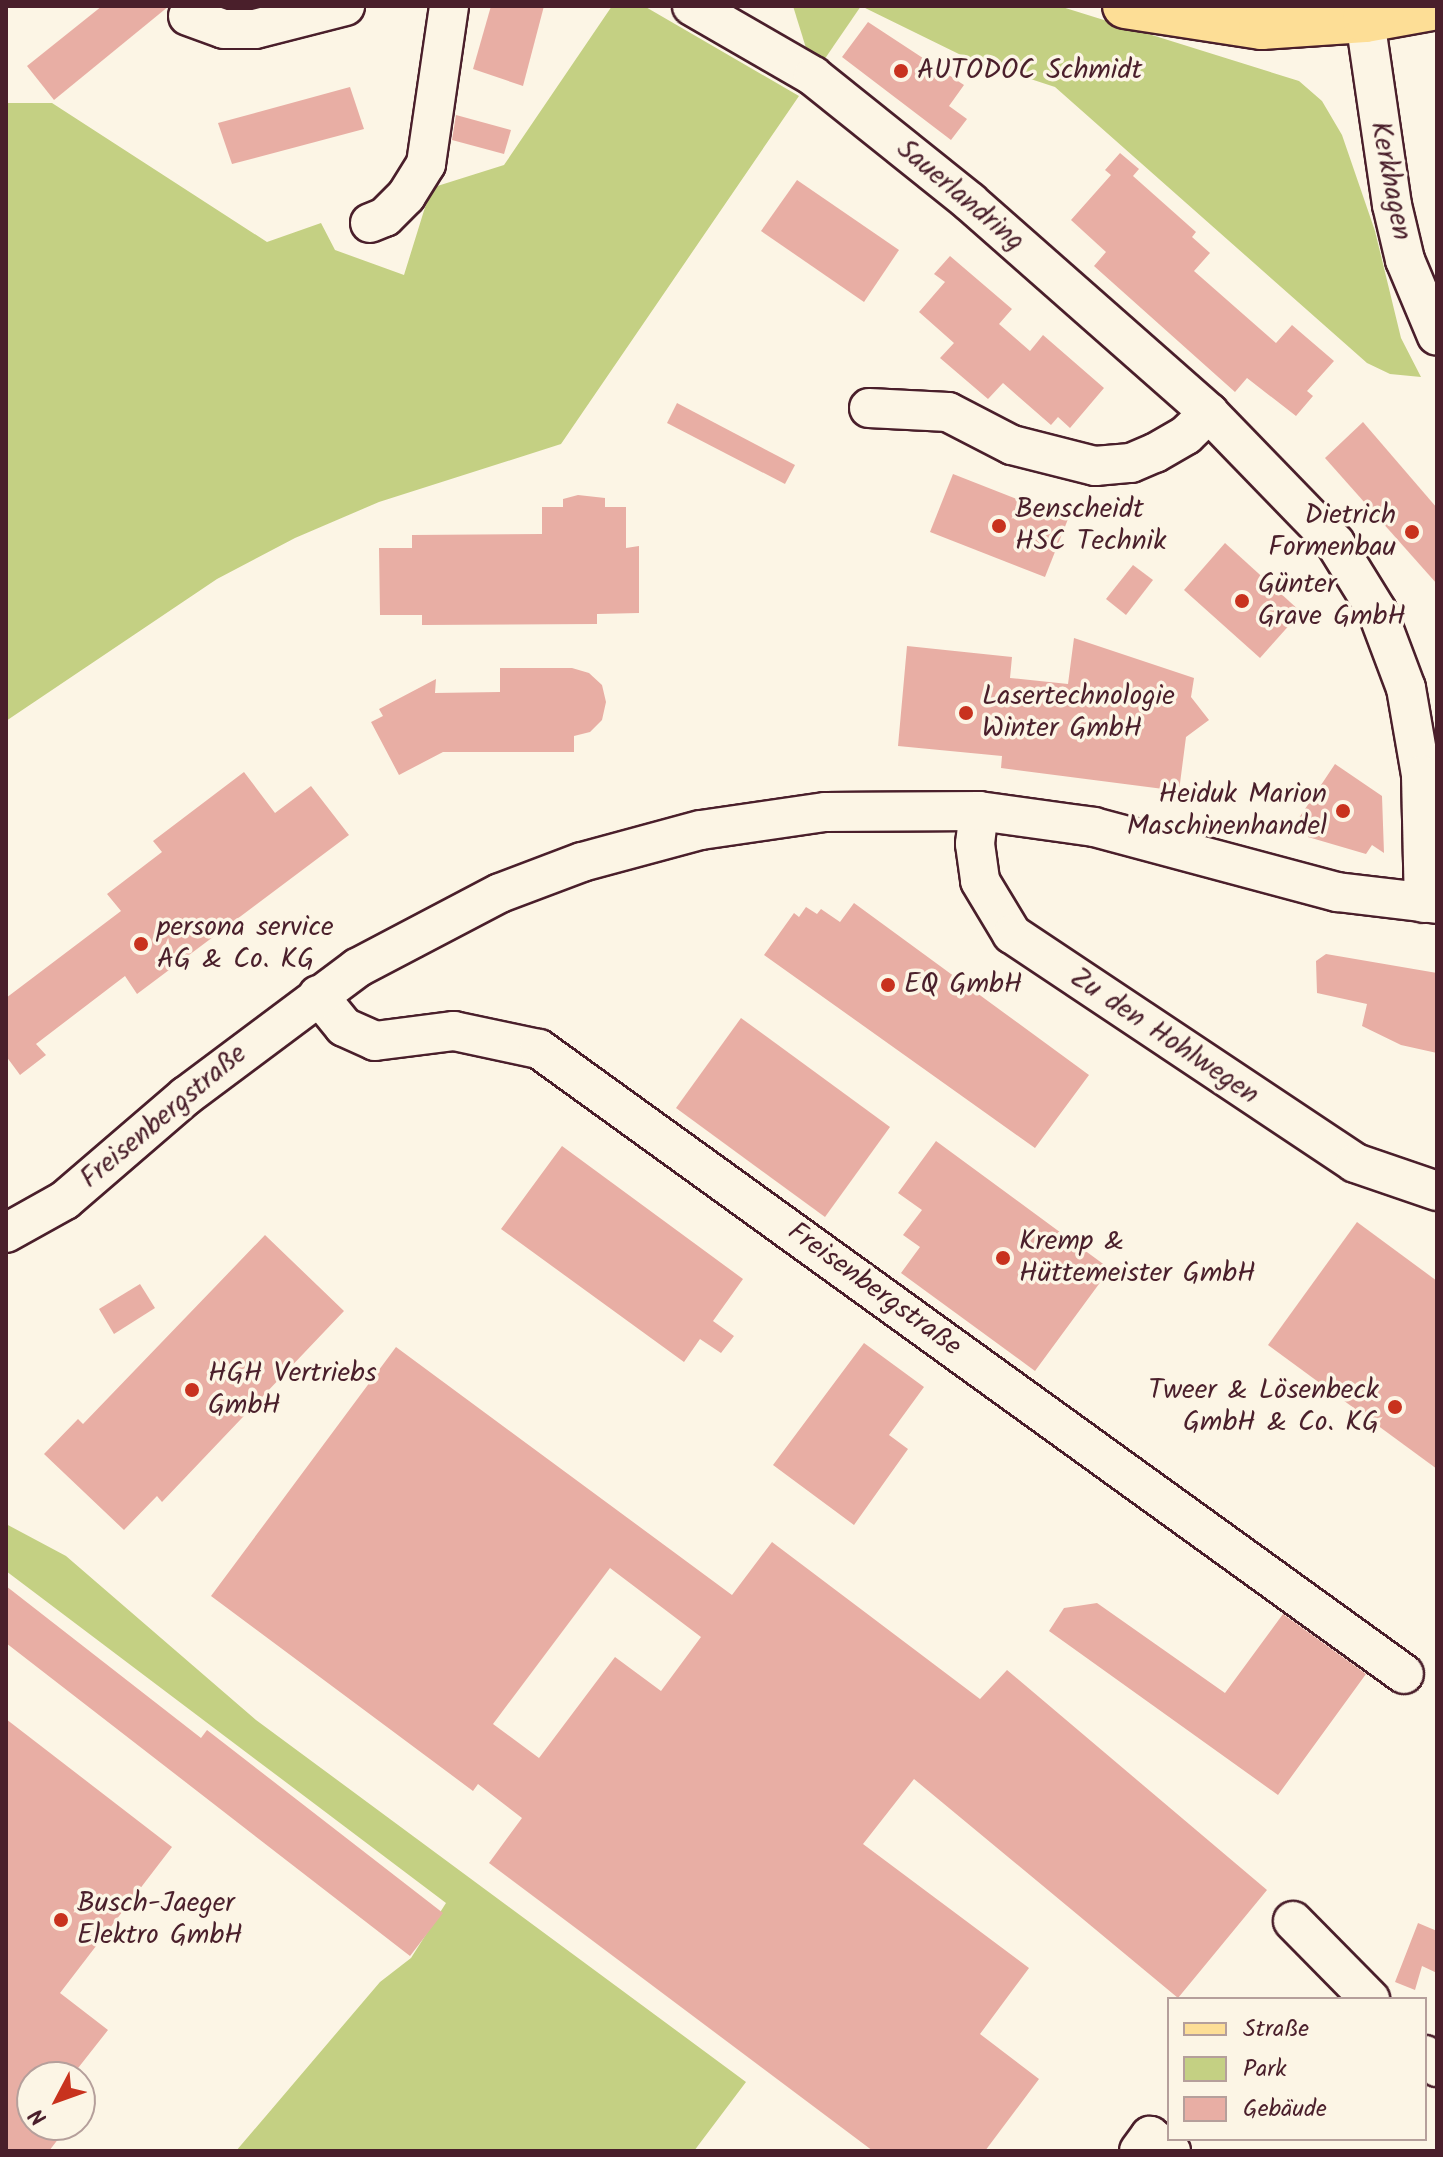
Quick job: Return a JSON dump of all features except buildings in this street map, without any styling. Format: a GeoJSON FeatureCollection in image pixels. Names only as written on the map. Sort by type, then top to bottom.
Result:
{"type":"FeatureCollection","features":[{"type":"Feature","properties":{"kind":"main road"},"geometry":{"type":"LineString","coordinates":[[1125,6],[1261,27],[1365,20],[1437,7]]}},
{"type":"Feature","properties":{"kind":"street"},"geometry":{"type":"LineString","coordinates":[[188,16],[224,29],[255,29],[345,6]]}},
{"type":"Feature","properties":{"kind":"street"},"geometry":{"type":"LineString","coordinates":[[370,223],[406,196],[426,164],[449,6]]}},
{"type":"Feature","properties":{"kind":"street","name":"Sauerlandring"},"geometry":{"type":"LineString","coordinates":[[692,6],[813,76],[867,117],[1209,413],[1342,553],[1396,651],[1421,775],[1430,903]]}},
{"type":"Feature","properties":{"kind":"street","name":"Kerkhagen"},"geometry":{"type":"LineString","coordinates":[[1365,20],[1392,205],[1405,260],[1437,336]]}},
{"type":"Feature","properties":{"kind":"street"},"geometry":{"type":"LineString","coordinates":[[869,408],[948,412],[1012,445],[1095,466],[1131,463],[1155,453],[1186,435],[1209,413]]}},
{"type":"Feature","properties":{"kind":"street","name":"Freisenbergstraße"},"geometry":{"type":"LineString","coordinates":[[6,1233],[65,1200],[186,1096],[318,995],[410,937],[500,893],[582,862],[708,828],[825,812],[979,811],[1094,827],[1337,892],[1430,903]]}},
{"type":"Feature","properties":{"kind":"street","name":"Zu den Hohlwegen"},"geometry":{"type":"LineString","coordinates":[[979,811],[975,844],[980,881],[1012,934],[1355,1163],[1437,1191]]}},
{"type":"Feature","properties":{"kind":"street","name":"Freisenbergstraße"},"geometry":{"type":"LineString","coordinates":[[318,995],[344,1027],[375,1041],[454,1031],[539,1049],[1404,1674]]}},
{"type":"Feature","properties":{"kind":"street"},"geometry":{"type":"LineString","coordinates":[[1293,1921],[1368,1997]]}},
{"type":"Feature","properties":{"kind":"street"},"geometry":{"type":"LineString","coordinates":[[1139,2151],[1150,2136],[1171,2151]]}},
{"type":"Feature","properties":{"kind":"green space"},"geometry":{"type":"Polygon","coordinates":[[[612,6],[644,6],[799,96],[561,444],[379,502],[295,538],[217,579],[6,721],[6,103],[52,103],[267,242],[321,223],[335,250],[404,275],[431,188],[504,165],[612,6]]]}},
{"type":"Feature","properties":{"kind":"green space"},"geometry":{"type":"Polygon","coordinates":[[[793,6],[861,6],[824,60],[806,48],[793,6]]]}},
{"type":"Feature","properties":{"kind":"green space"},"geometry":{"type":"Polygon","coordinates":[[[861,6],[1059,6],[1299,81],[1322,101],[1342,135],[1375,231],[1401,338],[1421,377],[1390,374],[1367,363],[1055,87],[967,58],[861,6]]]}},
{"type":"Feature","properties":{"kind":"green space"},"geometry":{"type":"Polygon","coordinates":[[[6,1524],[66,1556],[256,1720],[746,2082],[694,2151],[236,2151],[380,1982],[411,1958],[446,1903],[6,1571],[6,1524]]]}},
{"type":"Feature","properties":{"kind":"place","name":"AUTODOC Schmidt"},"geometry":{"type":"Point","coordinates":[901,71]}},
{"type":"Feature","properties":{"kind":"place","name":"Benscheidt HSC Technik"},"geometry":{"type":"Point","coordinates":[999,526]}},
{"type":"Feature","properties":{"kind":"place","name":"Dietrich Formenbau"},"geometry":{"type":"Point","coordinates":[1412,532]}},
{"type":"Feature","properties":{"kind":"place","name":"Günter Grave GmbH"},"geometry":{"type":"Point","coordinates":[1242,601]}},
{"type":"Feature","properties":{"kind":"place","name":"Lasertechnologie Winter GmbH"},"geometry":{"type":"Point","coordinates":[966,713]}},
{"type":"Feature","properties":{"kind":"place","name":"Heiduk Marion Maschinenhandel"},"geometry":{"type":"Point","coordinates":[1343,811]}},
{"type":"Feature","properties":{"kind":"place","name":"persona service AG & Co. KG"},"geometry":{"type":"Point","coordinates":[141,944]}},
{"type":"Feature","properties":{"kind":"place","name":"EQ GmbH"},"geometry":{"type":"Point","coordinates":[888,985]}},
{"type":"Feature","properties":{"kind":"place","name":"Kremp & Hüttemeister GmbH"},"geometry":{"type":"Point","coordinates":[1003,1258]}},
{"type":"Feature","properties":{"kind":"place","name":"HGH Vertriebs GmbH"},"geometry":{"type":"Point","coordinates":[192,1390]}},
{"type":"Feature","properties":{"kind":"place","name":"Tweer & Lösenbeck GmbH & Co. KG"},"geometry":{"type":"Point","coordinates":[1395,1407]}},
{"type":"Feature","properties":{"kind":"place","name":"Busch-Jaeger Elektro GmbH"},"geometry":{"type":"Point","coordinates":[61,1920]}}]}
